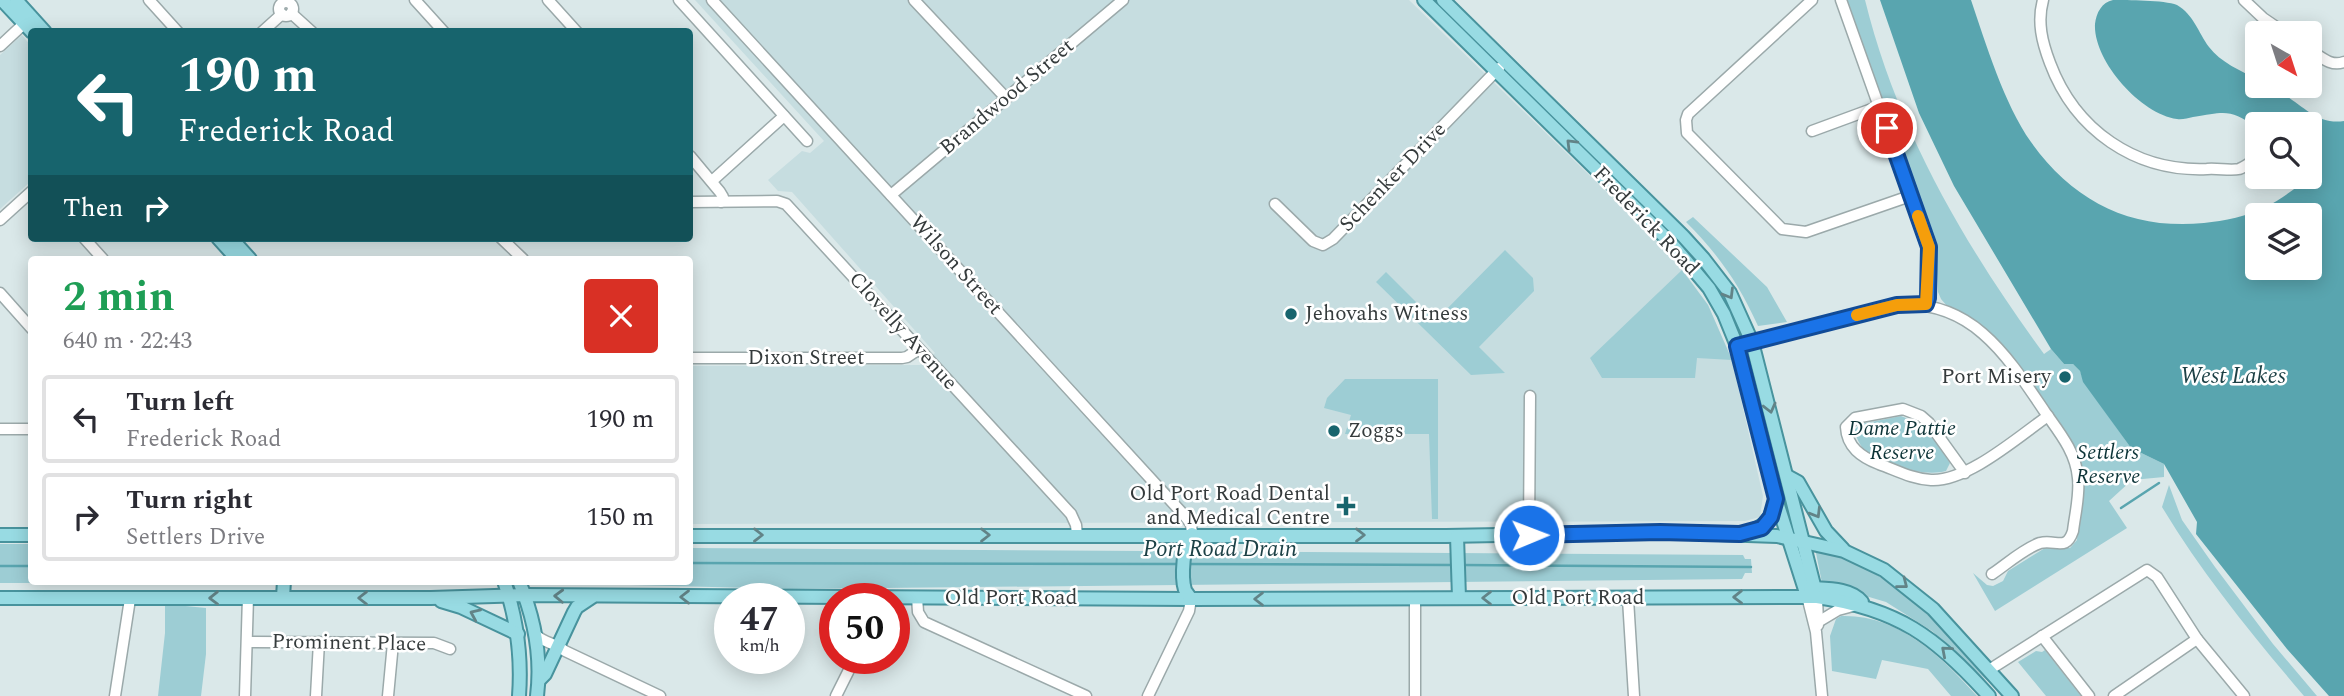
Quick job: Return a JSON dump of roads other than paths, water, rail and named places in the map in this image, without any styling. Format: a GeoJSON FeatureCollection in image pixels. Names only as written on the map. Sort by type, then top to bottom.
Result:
{"type":"FeatureCollection","features":[{"type":"Feature","properties":{"kind":"main road"},"geometry":{"type":"LineString","coordinates":[[2,0],[29,25]]}},
{"type":"Feature","properties":{"kind":"main road"},"geometry":{"type":"LineString","coordinates":[[16,0],[29,25]]}},
{"type":"Feature","properties":{"kind":"main road","name":"Frederick Road"},"geometry":{"type":"LineString","coordinates":[[1424,0],[1501,66],[1703,258],[1730,293],[1752,342],[1787,476],[1811,592]]}},
{"type":"Feature","properties":{"kind":"main road","name":"Frederick Road"},"geometry":{"type":"LineString","coordinates":[[1443,0],[1501,66],[1691,264],[1724,314],[1737,346],[1787,539],[1811,592]]}},
{"type":"Feature","properties":{"kind":"main road"},"geometry":{"type":"LineString","coordinates":[[222,242],[234,256]]}},
{"type":"Feature","properties":{"kind":"main road"},"geometry":{"type":"LineString","coordinates":[[235,242],[247,256]]}},
{"type":"Feature","properties":{"kind":"main road"},"geometry":{"type":"LineString","coordinates":[[1787,476],[1798,482],[1826,531],[1844,551]]}},
{"type":"Feature","properties":{"kind":"main road"},"geometry":{"type":"LineString","coordinates":[[1740,534],[1762,528],[1771,517],[1776,499]]}},
{"type":"Feature","properties":{"kind":"main road"},"geometry":{"type":"LineString","coordinates":[[693,536],[1457,536],[1660,532],[1740,534],[1802,540],[1844,551],[1884,570],[1933,609],[2012,696]]}},
{"type":"Feature","properties":{"kind":"main road"},"geometry":{"type":"LineString","coordinates":[[1188,593],[1184,548],[1192,534]]}},
{"type":"Feature","properties":{"kind":"main road"},"geometry":{"type":"LineString","coordinates":[[0,535],[28,535]]}},
{"type":"Feature","properties":{"kind":"main road"},"geometry":{"type":"LineString","coordinates":[[1457,536],[1459,598]]}},
{"type":"Feature","properties":{"kind":"main road"},"geometry":{"type":"LineString","coordinates":[[283,597],[284,585]]}},
{"type":"Feature","properties":{"kind":"main road"},"geometry":{"type":"LineString","coordinates":[[505,585],[518,634],[521,660],[519,696]]}},
{"type":"Feature","properties":{"kind":"main road"},"geometry":{"type":"LineString","coordinates":[[521,585],[535,634],[539,680],[537,696]]}},
{"type":"Feature","properties":{"kind":"main road","name":"Old Port Road"},"geometry":{"type":"LineString","coordinates":[[910,597],[1188,593],[1415,598],[1628,598],[1836,590],[1857,596],[1864,605]]}},
{"type":"Feature","properties":{"kind":"main road","name":"Old Port Road"},"geometry":{"type":"LineString","coordinates":[[0,598],[431,598],[525,595],[819,598]]}},
{"type":"Feature","properties":{"kind":"main road"},"geometry":{"type":"LineString","coordinates":[[539,680],[545,674],[577,607],[593,597]]}},
{"type":"Feature","properties":{"kind":"main road"},"geometry":{"type":"LineString","coordinates":[[431,598],[461,607],[518,634]]}},
{"type":"Feature","properties":{"kind":"main road"},"geometry":{"type":"LineString","coordinates":[[1864,605],[1927,636],[1959,663],[1989,696]]}},
{"type":"Feature","properties":{"kind":"street"},"geometry":{"type":"LineString","coordinates":[[149,0],[174,28]]}},
{"type":"Feature","properties":{"kind":"street"},"geometry":{"type":"LineString","coordinates":[[415,0],[440,28]]}},
{"type":"Feature","properties":{"kind":"street"},"geometry":{"type":"LineString","coordinates":[[548,0],[573,28]]}},
{"type":"Feature","properties":{"kind":"street"},"geometry":{"type":"LineString","coordinates":[[679,0],[807,141]]}},
{"type":"Feature","properties":{"kind":"street","name":"Wilson Street"},"geometry":{"type":"LineString","coordinates":[[712,0],[1183,514],[1191,524],[1192,534]]}},
{"type":"Feature","properties":{"kind":"street"},"geometry":{"type":"LineString","coordinates":[[914,0],[1006,98]]}},
{"type":"Feature","properties":{"kind":"street","name":"Brandwood Street"},"geometry":{"type":"LineString","coordinates":[[891,195],[1123,0]]}},
{"type":"Feature","properties":{"kind":"street"},"geometry":{"type":"LineString","coordinates":[[1812,0],[1688,114],[1685,120],[1686,133],[1782,229],[1806,232],[1910,196]]}},
{"type":"Feature","properties":{"kind":"street"},"geometry":{"type":"LineString","coordinates":[[1840,0],[1929,247],[1926,304]]}},
{"type":"Feature","properties":{"kind":"street"},"geometry":{"type":"LineString","coordinates":[[2043,0],[2040,30],[2053,72],[2078,114],[2093,130],[2120,150],[2155,164],[2177,168],[2239,169],[2245,166]]}},
{"type":"Feature","properties":{"kind":"street"},"geometry":{"type":"LineString","coordinates":[[2244,0],[2268,21]]}},
{"type":"Feature","properties":{"kind":"street"},"geometry":{"type":"LineString","coordinates":[[266,28],[287,6],[308,28]]}},
{"type":"Feature","properties":{"kind":"street"},"geometry":{"type":"LineString","coordinates":[[0,46],[29,25]]}},
{"type":"Feature","properties":{"kind":"street"},"geometry":{"type":"LineString","coordinates":[[2322,58],[2328,62],[2344,62]]}},
{"type":"Feature","properties":{"kind":"street","name":"Schenker Drive"},"geometry":{"type":"LineString","coordinates":[[1275,204],[1313,241],[1324,245],[1333,239],[1501,66]]}},
{"type":"Feature","properties":{"kind":"street"},"geometry":{"type":"LineString","coordinates":[[1812,131],[1880,106]]}},
{"type":"Feature","properties":{"kind":"street"},"geometry":{"type":"LineString","coordinates":[[712,181],[784,116]]}},
{"type":"Feature","properties":{"kind":"street"},"geometry":{"type":"LineString","coordinates":[[693,159],[722,195],[721,202]]}},
{"type":"Feature","properties":{"kind":"street"},"geometry":{"type":"LineString","coordinates":[[0,220],[28,195]]}},
{"type":"Feature","properties":{"kind":"street","name":"Clovelly Avenue"},"geometry":{"type":"LineString","coordinates":[[693,202],[777,201],[786,204],[1071,514],[1077,535]]}},
{"type":"Feature","properties":{"kind":"street"},"geometry":{"type":"LineString","coordinates":[[88,242],[100,256]]}},
{"type":"Feature","properties":{"kind":"street"},"geometry":{"type":"LineString","coordinates":[[505,242],[520,256]]}},
{"type":"Feature","properties":{"kind":"street"},"geometry":{"type":"LineString","coordinates":[[0,293],[28,324]]}},
{"type":"Feature","properties":{"kind":"street"},"geometry":{"type":"LineString","coordinates":[[1737,346],[1897,305],[1926,304],[1957,316],[1994,344],[2014,366],[2066,440],[2078,478],[2070,539],[2064,544],[2043,542],[1992,574]]}},
{"type":"Feature","properties":{"kind":"street","name":"Dixon Street"},"geometry":{"type":"LineString","coordinates":[[693,358],[902,358],[919,349]]}},
{"type":"Feature","properties":{"kind":"street"},"geometry":{"type":"LineString","coordinates":[[1529,535],[1530,396]]}},
{"type":"Feature","properties":{"kind":"street"},"geometry":{"type":"LineString","coordinates":[[1965,473],[1929,423],[1903,409],[1855,418],[1846,427],[1847,438],[1861,457],[1915,478],[1934,480],[1965,473],[2048,416]]}},
{"type":"Feature","properties":{"kind":"street"},"geometry":{"type":"LineString","coordinates":[[0,429],[28,429]]}},
{"type":"Feature","properties":{"kind":"street"},"geometry":{"type":"LineString","coordinates":[[1989,670],[2147,570],[2157,577],[2197,639],[2244,696]]}},
{"type":"Feature","properties":{"kind":"street"},"geometry":{"type":"LineString","coordinates":[[1811,592],[1817,627],[1822,696]]}},
{"type":"Feature","properties":{"kind":"street"},"geometry":{"type":"LineString","coordinates":[[1148,696],[1189,611],[1188,593]]}},
{"type":"Feature","properties":{"kind":"street"},"geometry":{"type":"LineString","coordinates":[[244,696],[248,642],[247,597]]}},
{"type":"Feature","properties":{"kind":"street"},"geometry":{"type":"LineString","coordinates":[[917,597],[918,612],[924,622],[1086,696]]}},
{"type":"Feature","properties":{"kind":"street"},"geometry":{"type":"LineString","coordinates":[[1415,598],[1415,696]]}},
{"type":"Feature","properties":{"kind":"street"},"geometry":{"type":"LineString","coordinates":[[1628,598],[1634,696]]}},
{"type":"Feature","properties":{"kind":"street"},"geometry":{"type":"LineString","coordinates":[[115,696],[130,599]]}},
{"type":"Feature","properties":{"kind":"street"},"geometry":{"type":"LineString","coordinates":[[1817,627],[1838,610],[1864,605]]}},
{"type":"Feature","properties":{"kind":"street"},"geometry":{"type":"LineString","coordinates":[[535,634],[558,645],[565,652],[660,696]]}},
{"type":"Feature","properties":{"kind":"street"},"geometry":{"type":"LineString","coordinates":[[2042,636],[2089,696]]}},
{"type":"Feature","properties":{"kind":"street"},"geometry":{"type":"LineString","coordinates":[[2114,696],[2197,639]]}},
{"type":"Feature","properties":{"kind":"street","name":"Prominent Place"},"geometry":{"type":"LineString","coordinates":[[248,642],[434,643],[450,649]]}},
{"type":"Feature","properties":{"kind":"street"},"geometry":{"type":"LineString","coordinates":[[316,696],[319,642]]}},
{"type":"Feature","properties":{"kind":"street"},"geometry":{"type":"LineString","coordinates":[[388,696],[393,643]]}},
{"type":"Feature","properties":{"kind":"street"},"geometry":{"type":"LineString","coordinates":[[836,696],[847,674]]}},
{"type":"Feature","properties":{"kind":"water","name":"West Lakes"},"geometry":{"type":"Polygon","coordinates":[[[1880,0],[1971,0],[2012,110],[2031,142],[2048,163],[2085,196],[2106,208],[2129,216],[2152,222],[2177,224],[2220,221],[2245,215],[2245,280],[2322,280],[2322,203],[2272,203],[2294,189],[2322,189],[2322,118],[2344,121],[2344,696],[2329,696],[2287,649],[2196,534],[2197,522],[2164,464],[2131,448],[2083,382],[2080,371],[2073,364],[2064,364],[2051,349],[1954,186],[1919,113],[1880,0]]]}},
{"type":"Feature","properties":{"kind":"water","name":"West Lakes"},"geometry":{"type":"Polygon","coordinates":[[[2113,0],[2177,5],[2192,19],[2205,41],[2219,57],[2245,73],[2245,98],[2289,98],[2309,112],[2245,112],[2245,120],[2227,113],[2179,119],[2163,115],[2134,96],[2110,69],[2096,38],[2095,24],[2100,9],[2113,0]]]}},
{"type":"Feature","properties":{"kind":"waterway","name":"Port Road Drain"},"geometry":{"type":"LineString","coordinates":[[2121,508],[2159,483]]}},
{"type":"Feature","properties":{"kind":"waterway","name":"Port Road Drain"},"geometry":{"type":"LineString","coordinates":[[693,563],[1180,564]]}},
{"type":"Feature","properties":{"kind":"waterway","name":"Port Road Drain"},"geometry":{"type":"LineString","coordinates":[[1186,564],[1453,565]]}},
{"type":"Feature","properties":{"kind":"waterway","name":"Port Road Drain"},"geometry":{"type":"LineString","coordinates":[[1463,565],[1751,567]]}},
{"type":"Feature","properties":{"kind":"waterway","name":"Port Road Drain"},"geometry":{"type":"LineString","coordinates":[[0,566],[28,566]]}},
{"type":"Feature","properties":{"kind":"place","name":"Jehovahs Witness"},"geometry":{"type":"Point","coordinates":[1291,314]}},
{"type":"Feature","properties":{"kind":"place","name":"Port Misery"},"geometry":{"type":"Point","coordinates":[2065,377]}},
{"type":"Feature","properties":{"kind":"place","name":"Zoggs"},"geometry":{"type":"Point","coordinates":[1334,431]}},
{"type":"Feature","properties":{"kind":"place","name":"Old Port Road Dental and Medical Centre"},"geometry":{"type":"Point","coordinates":[1346,506]}},
{"type":"Feature","properties":{"kind":"park label","name":"Dame Pattie Reserve"},"geometry":{"type":"Point","coordinates":[1902,441]}},
{"type":"Feature","properties":{"kind":"park label","name":"Settlers Reserve"},"geometry":{"type":"Point","coordinates":[2108,465]}}]}
